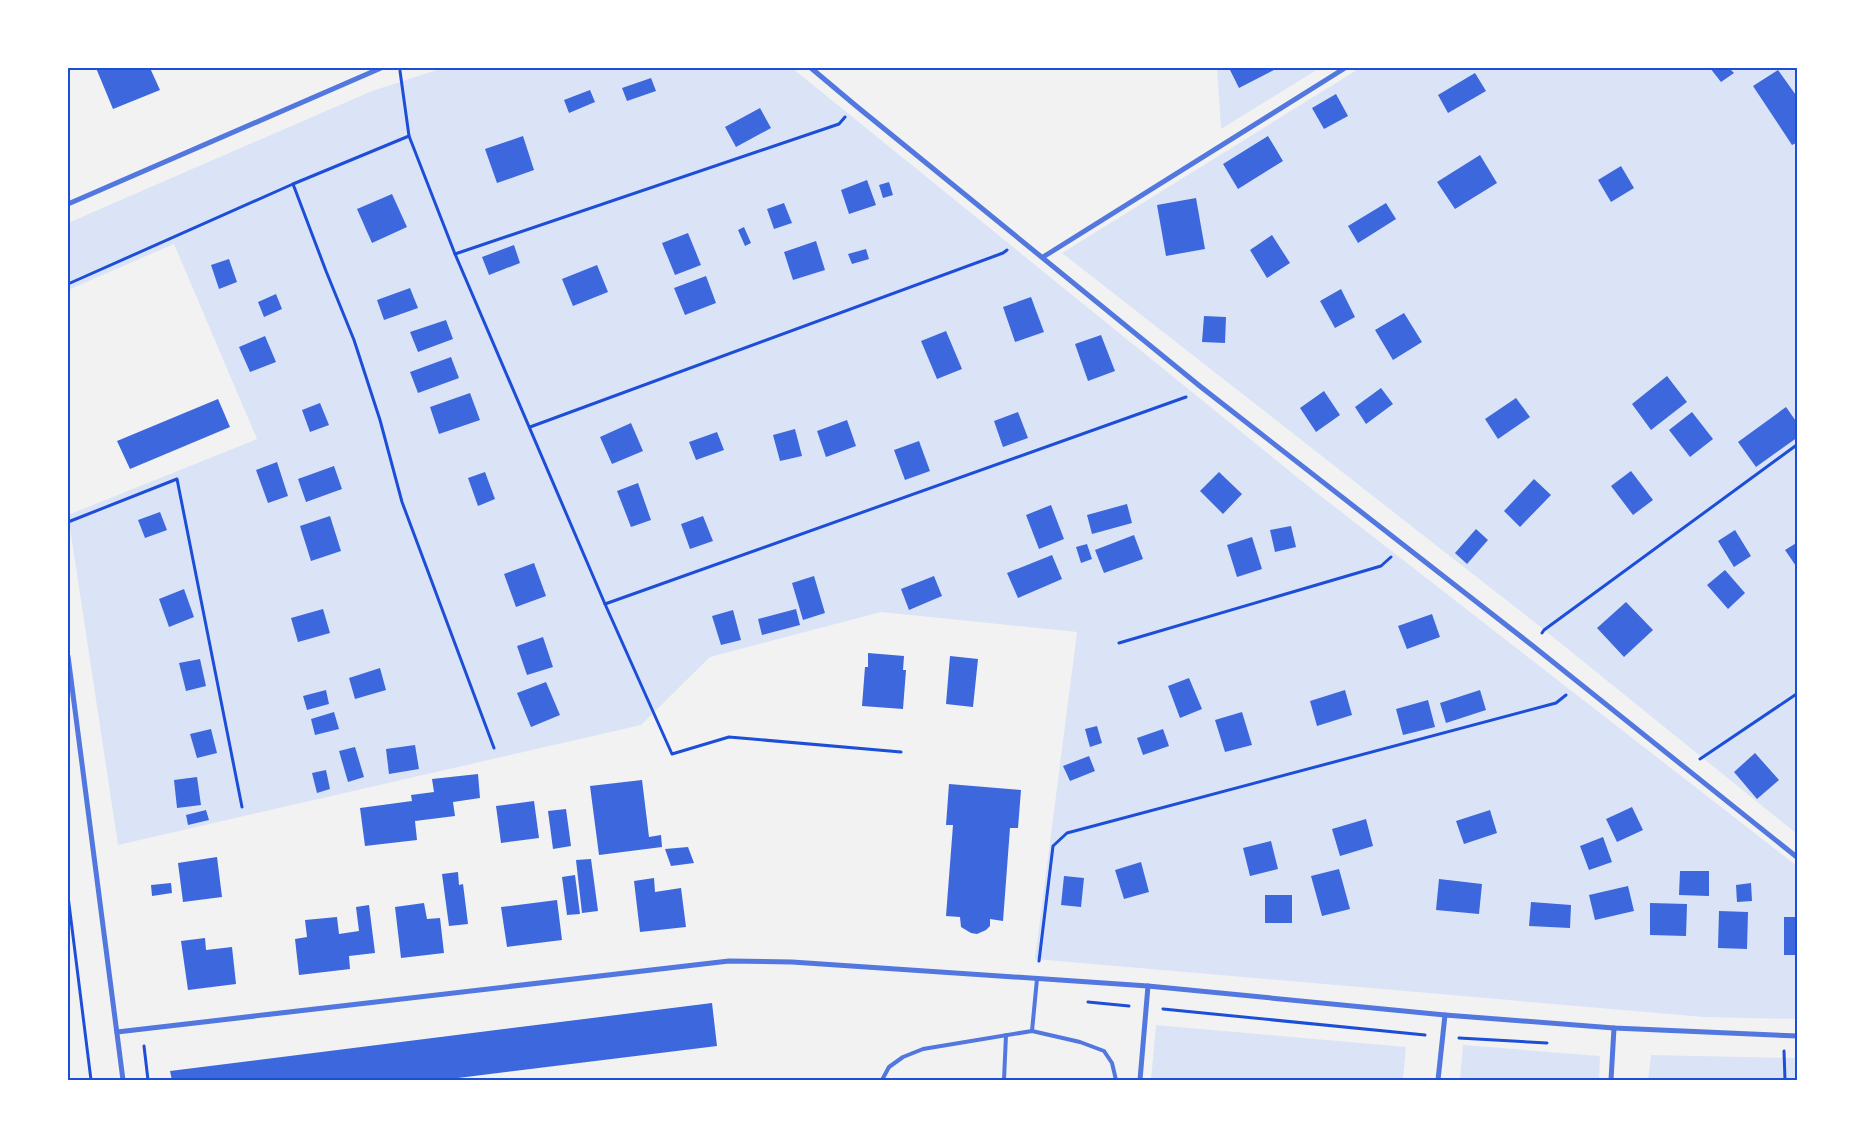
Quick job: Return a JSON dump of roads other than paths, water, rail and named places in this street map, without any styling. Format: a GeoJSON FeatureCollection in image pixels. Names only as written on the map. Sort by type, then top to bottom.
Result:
{"type":"FeatureCollection","features":[{"type":"Feature","properties":{"kind":"street"},"geometry":{"type":"LineString","coordinates":[[68,204],[381,68]]}},
{"type":"Feature","properties":{"kind":"street"},"geometry":{"type":"LineString","coordinates":[[811,68],[1201,386],[1533,646],[1798,858]]}},
{"type":"Feature","properties":{"kind":"street"},"geometry":{"type":"LineString","coordinates":[[1043,257],[1345,68]]}},
{"type":"Feature","properties":{"kind":"street"},"geometry":{"type":"LineString","coordinates":[[68,656],[123,1080]]}},
{"type":"Feature","properties":{"kind":"street"},"geometry":{"type":"LineString","coordinates":[[117,1032],[729,962],[792,962],[1036,980],[1148,986],[1445,1015],[1614,1028],[1798,1036]]}},
{"type":"Feature","properties":{"kind":"street"},"geometry":{"type":"LineString","coordinates":[[1140,1080],[1148,986]]}},
{"type":"Feature","properties":{"kind":"street"},"geometry":{"type":"LineString","coordinates":[[1438,1080],[1445,1015]]}},
{"type":"Feature","properties":{"kind":"street"},"geometry":{"type":"LineString","coordinates":[[1611,1080],[1614,1028]]}},
{"type":"Feature","properties":{"kind":"lane"},"geometry":{"type":"LineString","coordinates":[[1032,1031],[1036,980]]}},
{"type":"Feature","properties":{"kind":"lane"},"geometry":{"type":"LineString","coordinates":[[882,1080],[889,1067],[902,1057],[923,1049],[1032,1031],[1080,1042],[1104,1051],[1112,1064],[1116,1080]]}},
{"type":"Feature","properties":{"kind":"lane"},"geometry":{"type":"LineString","coordinates":[[1004,1080],[1006,1035]]}}]}
